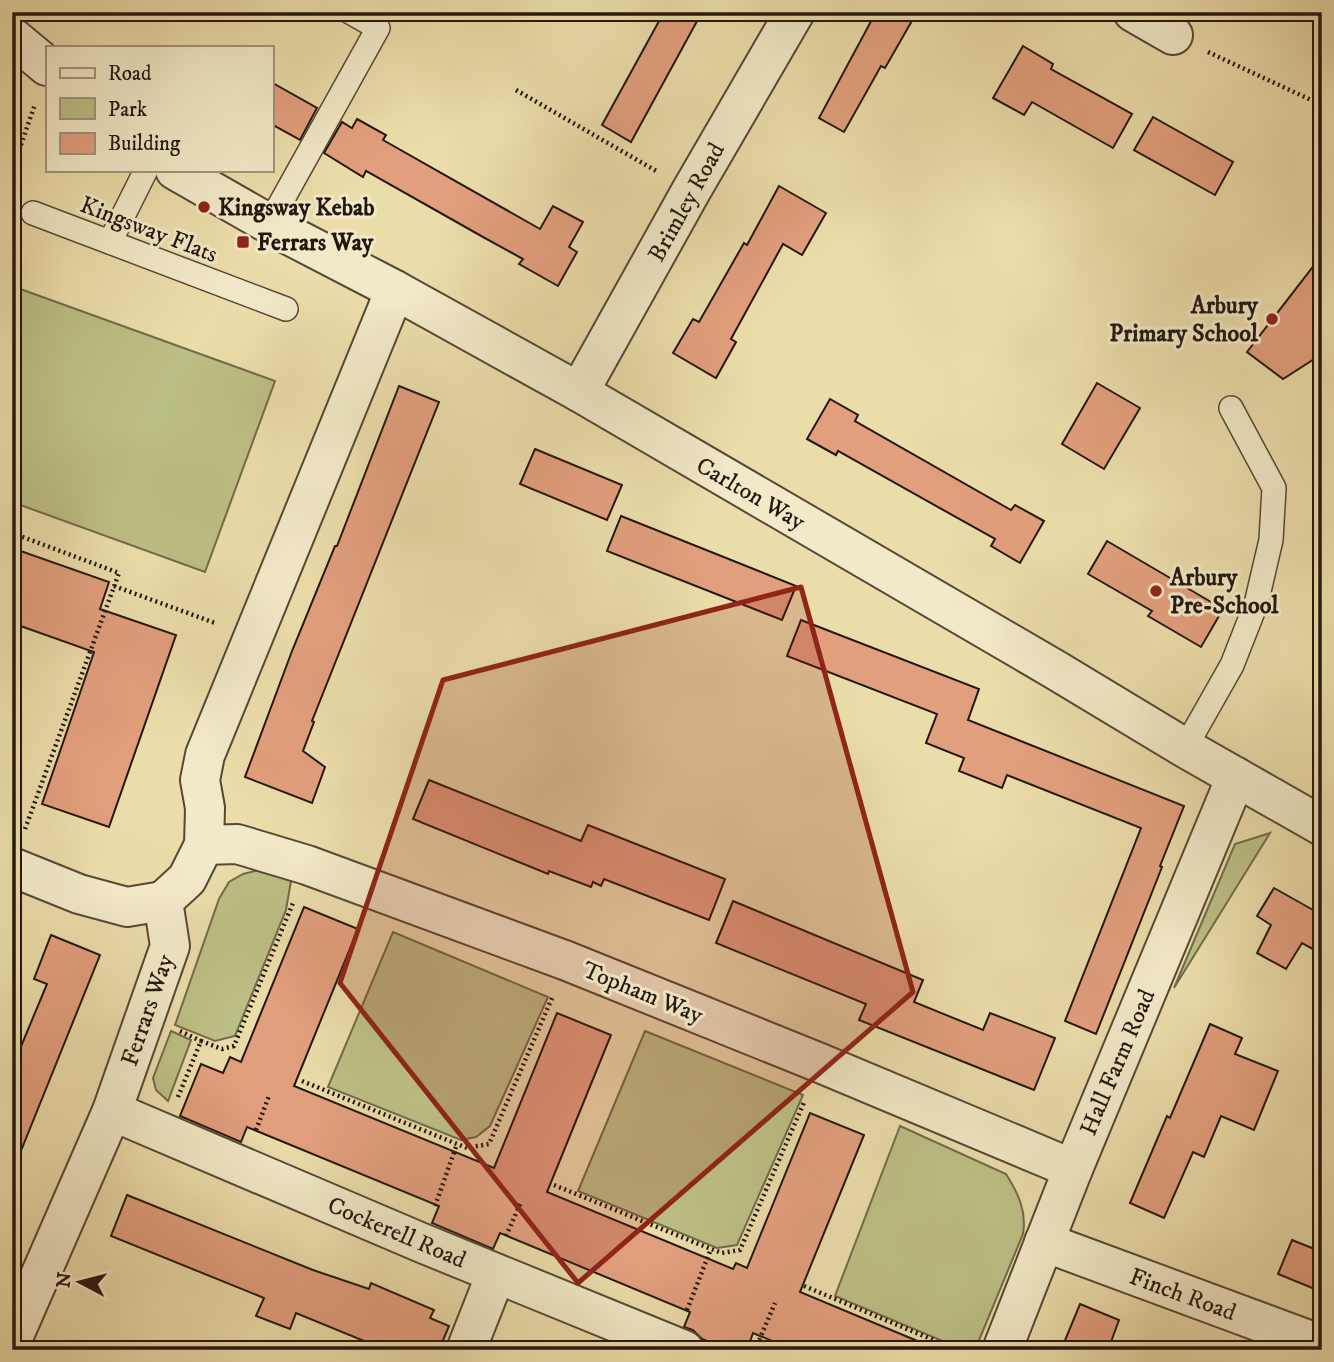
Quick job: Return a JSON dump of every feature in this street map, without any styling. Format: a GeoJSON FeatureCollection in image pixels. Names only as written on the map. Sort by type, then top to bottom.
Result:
{"type":"FeatureCollection","features":[{"type":"Feature","properties":{"kind":"street","name":"Brimley Road"},"geometry":{"type":"LineString","coordinates":[[579,392],[795,12]]}},
{"type":"Feature","properties":{"kind":"street"},"geometry":{"type":"LineString","coordinates":[[1133,12],[1173,35]]}},
{"type":"Feature","properties":{"kind":"street"},"geometry":{"type":"LineString","coordinates":[[12,37],[42,83]]}},
{"type":"Feature","properties":{"kind":"street","name":"Carlton Way"},"geometry":{"type":"LineString","coordinates":[[178,172],[579,392],[1322,826]]}},
{"type":"Feature","properties":{"kind":"street"},"geometry":{"type":"LineString","coordinates":[[18,850],[79,894],[127,907],[163,901],[187,879],[204,845],[205,808],[200,780],[205,755],[395,290]]}},
{"type":"Feature","properties":{"kind":"street","name":"Hall Farm Road"},"geometry":{"type":"LineString","coordinates":[[1002,1350],[1073,1169],[1236,777]]}},
{"type":"Feature","properties":{"kind":"street","name":"Topham Way"},"geometry":{"type":"LineString","coordinates":[[204,845],[237,844],[307,865],[567,961],[1073,1169]]}},
{"type":"Feature","properties":{"kind":"street","name":"Ferrars Way"},"geometry":{"type":"LineString","coordinates":[[12,1340],[112,1111],[170,946],[163,901]]}},
{"type":"Feature","properties":{"kind":"street","name":"Cockerell Road"},"geometry":{"type":"LineString","coordinates":[[112,1111],[422,1244],[678,1348]]}},
{"type":"Feature","properties":{"kind":"street","name":"Finch Road"},"geometry":{"type":"LineString","coordinates":[[1044,1242],[1322,1345]]}},
{"type":"Feature","properties":{"kind":"street"},"geometry":{"type":"LineString","coordinates":[[466,1350],[496,1274]]}},
{"type":"Feature","properties":{"kind":"lane"},"geometry":{"type":"LineString","coordinates":[[269,224],[378,28],[350,12]]}},
{"type":"Feature","properties":{"kind":"lane"},"geometry":{"type":"LineString","coordinates":[[110,242],[145,172]]}},
{"type":"Feature","properties":{"kind":"lane","name":"Kingsway Flats"},"geometry":{"type":"LineString","coordinates":[[33,213],[286,309]]}},
{"type":"Feature","properties":{"kind":"lane"},"geometry":{"type":"LineString","coordinates":[[1185,748],[1232,666],[1256,604],[1271,540],[1274,488],[1231,408]]}},
{"type":"Feature","properties":{"kind":"path"},"geometry":{"type":"LineString","coordinates":[[1173,35],[1322,105]]}},
{"type":"Feature","properties":{"kind":"path"},"geometry":{"type":"LineString","coordinates":[[12,172],[42,83]]}},
{"type":"Feature","properties":{"kind":"path"},"geometry":{"type":"LineString","coordinates":[[516,90],[691,191]]}},
{"type":"Feature","properties":{"kind":"path"},"geometry":{"type":"LineString","coordinates":[[12,533],[120,573],[18,850]]}},
{"type":"Feature","properties":{"kind":"path"},"geometry":{"type":"LineString","coordinates":[[114,586],[253,638]]}},
{"type":"Feature","properties":{"kind":"path"},"geometry":{"type":"LineString","coordinates":[[162,1133],[201,1041],[222,1049],[234,1046],[307,865]]}},
{"type":"Feature","properties":{"kind":"path"},"geometry":{"type":"LineString","coordinates":[[302,1082],[467,1148],[489,1144],[567,961]]}},
{"type":"Feature","properties":{"kind":"path"},"geometry":{"type":"LineString","coordinates":[[554,1185],[722,1253],[740,1250],[820,1063]]}},
{"type":"Feature","properties":{"kind":"path"},"geometry":{"type":"LineString","coordinates":[[422,1244],[457,1144]]}},
{"type":"Feature","properties":{"kind":"path"},"geometry":{"type":"LineString","coordinates":[[678,1348],[711,1249]]}},
{"type":"Feature","properties":{"kind":"path"},"geometry":{"type":"LineString","coordinates":[[804,1286],[936,1341],[949,1350]]}},
{"type":"Feature","properties":{"kind":"path"},"geometry":{"type":"LineString","coordinates":[[755,1350],[775,1303]]}},
{"type":"Feature","properties":{"kind":"highlighted area"},"geometry":{"type":"Polygon","coordinates":[[[801,587],[913,992],[578,1283],[340,983],[443,680],[801,587]]]}},
{"type":"Feature","properties":{"kind":"green space"},"geometry":{"type":"Polygon","coordinates":[[[12,286],[275,381],[205,572],[12,502],[12,286]]]}},
{"type":"Feature","properties":{"kind":"green space"},"geometry":{"type":"Polygon","coordinates":[[[1270,833],[1174,988],[1235,844],[1270,833]]]}},
{"type":"Feature","properties":{"kind":"green space"},"geometry":{"type":"Polygon","coordinates":[[[259,870],[291,881],[286,910],[235,1036],[215,1041],[175,1025],[219,899],[229,882],[243,874],[259,870]]]}},
{"type":"Feature","properties":{"kind":"green space"},"geometry":{"type":"Polygon","coordinates":[[[393,932],[548,997],[490,1126],[476,1137],[461,1140],[328,1087],[393,932]]]}},
{"type":"Feature","properties":{"kind":"green space"},"geometry":{"type":"Polygon","coordinates":[[[171,1031],[191,1040],[168,1101],[156,1090],[153,1078],[171,1031]]]}},
{"type":"Feature","properties":{"kind":"green space"},"geometry":{"type":"Polygon","coordinates":[[[645,1031],[803,1095],[737,1245],[717,1248],[578,1191],[645,1031]]]}},
{"type":"Feature","properties":{"kind":"green space"},"geometry":{"type":"Polygon","coordinates":[[[900,1126],[1006,1174],[1020,1202],[1024,1218],[1023,1234],[975,1350],[964,1350],[835,1296],[900,1126]]]}},
{"type":"Feature","properties":{"kind":"building"},"geometry":{"type":"Polygon","coordinates":[[[664,12],[702,12],[631,142],[602,125],[664,12]]]}},
{"type":"Feature","properties":{"kind":"building"},"geometry":{"type":"Polygon","coordinates":[[[876,12],[917,12],[885,68],[881,66],[844,132],[819,118],[876,12]]]}},
{"type":"Feature","properties":{"kind":"building"},"geometry":{"type":"Polygon","coordinates":[[[1023,46],[1053,64],[1051,69],[1132,114],[1113,148],[1032,102],[1024,115],[993,98],[1023,46]]]}},
{"type":"Feature","properties":{"kind":"building"},"geometry":{"type":"Polygon","coordinates":[[[273,83],[317,108],[300,140],[273,125],[273,83]]]}},
{"type":"Feature","properties":{"kind":"building"},"geometry":{"type":"Polygon","coordinates":[[[1153,117],[1233,162],[1215,195],[1134,150],[1153,117]]]}},
{"type":"Feature","properties":{"kind":"building"},"geometry":{"type":"Polygon","coordinates":[[[357,119],[386,135],[383,140],[540,229],[553,206],[583,222],[569,247],[577,252],[558,286],[519,264],[523,259],[366,171],[363,177],[324,153],[342,122],[352,128],[357,119]]]}},
{"type":"Feature","properties":{"kind":"building"},"geometry":{"type":"Polygon","coordinates":[[[779,186],[826,213],[802,255],[783,244],[731,339],[736,342],[716,378],[673,353],[693,319],[699,322],[744,243],[747,245],[779,186]]]}},
{"type":"Feature","properties":{"kind":"building"},"geometry":{"type":"Polygon","coordinates":[[[1322,255],[1322,354],[1283,379],[1247,352],[1322,255]]]}},
{"type":"Feature","properties":{"kind":"building"},"geometry":{"type":"Polygon","coordinates":[[[1097,383],[1140,408],[1104,469],[1062,444],[1097,383]]]}},
{"type":"Feature","properties":{"kind":"building"},"geometry":{"type":"Polygon","coordinates":[[[399,386],[439,402],[312,721],[314,722],[303,751],[325,767],[312,803],[245,777],[292,651],[337,546],[399,386]]]}},
{"type":"Feature","properties":{"kind":"building"},"geometry":{"type":"Polygon","coordinates":[[[830,399],[858,415],[855,421],[1011,510],[1015,505],[1044,521],[1020,563],[991,546],[995,539],[838,451],[836,455],[807,439],[830,399]]]}},
{"type":"Feature","properties":{"kind":"building"},"geometry":{"type":"Polygon","coordinates":[[[535,449],[622,485],[607,520],[520,484],[535,449]]]}},
{"type":"Feature","properties":{"kind":"building"},"geometry":{"type":"Polygon","coordinates":[[[621,516],[796,586],[782,620],[607,551],[621,516]]]}},
{"type":"Feature","properties":{"kind":"building","name":"Arbury Pre-School"},"geometry":{"type":"Polygon","coordinates":[[[1107,541],[1223,609],[1201,647],[1148,616],[1152,611],[1088,574],[1107,541]]]}},
{"type":"Feature","properties":{"kind":"building"},"geometry":{"type":"Polygon","coordinates":[[[12,548],[109,582],[100,609],[176,635],[109,827],[42,804],[94,652],[12,623],[12,548]]]}},
{"type":"Feature","properties":{"kind":"building"},"geometry":{"type":"Polygon","coordinates":[[[801,620],[979,689],[968,720],[1184,806],[1096,1034],[1065,1021],[1141,828],[1007,775],[1002,788],[959,771],[964,758],[926,743],[937,714],[787,656],[801,620]]]}},
{"type":"Feature","properties":{"kind":"building"},"geometry":{"type":"Polygon","coordinates":[[[429,780],[581,841],[588,825],[725,879],[709,920],[604,879],[601,886],[593,882],[591,887],[549,871],[548,874],[413,819],[429,780]]]}},
{"type":"Feature","properties":{"kind":"building"},"geometry":{"type":"Polygon","coordinates":[[[1274,888],[1322,915],[1322,954],[1302,943],[1286,969],[1257,953],[1271,925],[1257,916],[1274,888]]]}},
{"type":"Feature","properties":{"kind":"building"},"geometry":{"type":"Polygon","coordinates":[[[733,901],[923,980],[914,1002],[983,1030],[990,1013],[1055,1038],[1034,1090],[859,1020],[866,1004],[716,943],[733,901]]]}},
{"type":"Feature","properties":{"kind":"building"},"geometry":{"type":"Polygon","coordinates":[[[304,907],[358,929],[294,1086],[494,1168],[557,1013],[611,1035],[547,1192],[733,1269],[736,1263],[747,1268],[810,1113],[864,1135],[800,1292],[939,1350],[794,1350],[753,1333],[747,1350],[729,1350],[702,1339],[693,1330],[684,1327],[690,1312],[500,1233],[493,1249],[432,1223],[439,1206],[247,1127],[241,1142],[180,1116],[201,1064],[223,1073],[230,1057],[241,1062],[304,907]]]}},
{"type":"Feature","properties":{"kind":"building"},"geometry":{"type":"Polygon","coordinates":[[[51,935],[100,955],[12,1168],[12,1068],[47,984],[34,979],[51,935]]]}},
{"type":"Feature","properties":{"kind":"building"},"geometry":{"type":"Polygon","coordinates":[[[1210,1024],[1242,1038],[1235,1054],[1278,1071],[1254,1130],[1221,1116],[1204,1157],[1193,1152],[1164,1218],[1130,1203],[1210,1024]]]}},
{"type":"Feature","properties":{"kind":"building"},"geometry":{"type":"Polygon","coordinates":[[[127,1195],[313,1270],[369,1289],[371,1283],[434,1310],[430,1318],[449,1326],[439,1350],[386,1350],[296,1313],[290,1329],[256,1316],[264,1298],[111,1236],[127,1195]]]}},
{"type":"Feature","properties":{"kind":"building"},"geometry":{"type":"Polygon","coordinates":[[[1292,1240],[1322,1252],[1322,1292],[1278,1274],[1292,1240]]]}},
{"type":"Feature","properties":{"kind":"building"},"geometry":{"type":"Polygon","coordinates":[[[1080,1304],[1119,1320],[1108,1350],[1061,1350],[1080,1304]]]}},
{"type":"Feature","properties":{"kind":"place","name":"Kingsway Kebab"},"geometry":{"type":"Point","coordinates":[204,207]}},
{"type":"Feature","properties":{"kind":"place","name":"Ferrars Way"},"geometry":{"type":"Point","coordinates":[243,242]}},
{"type":"Feature","properties":{"kind":"place","name":"Arbury Primary School"},"geometry":{"type":"Point","coordinates":[1272,319]}},
{"type":"Feature","properties":{"kind":"place","name":"Arbury Pre-School"},"geometry":{"type":"Point","coordinates":[1156,591]}}]}
